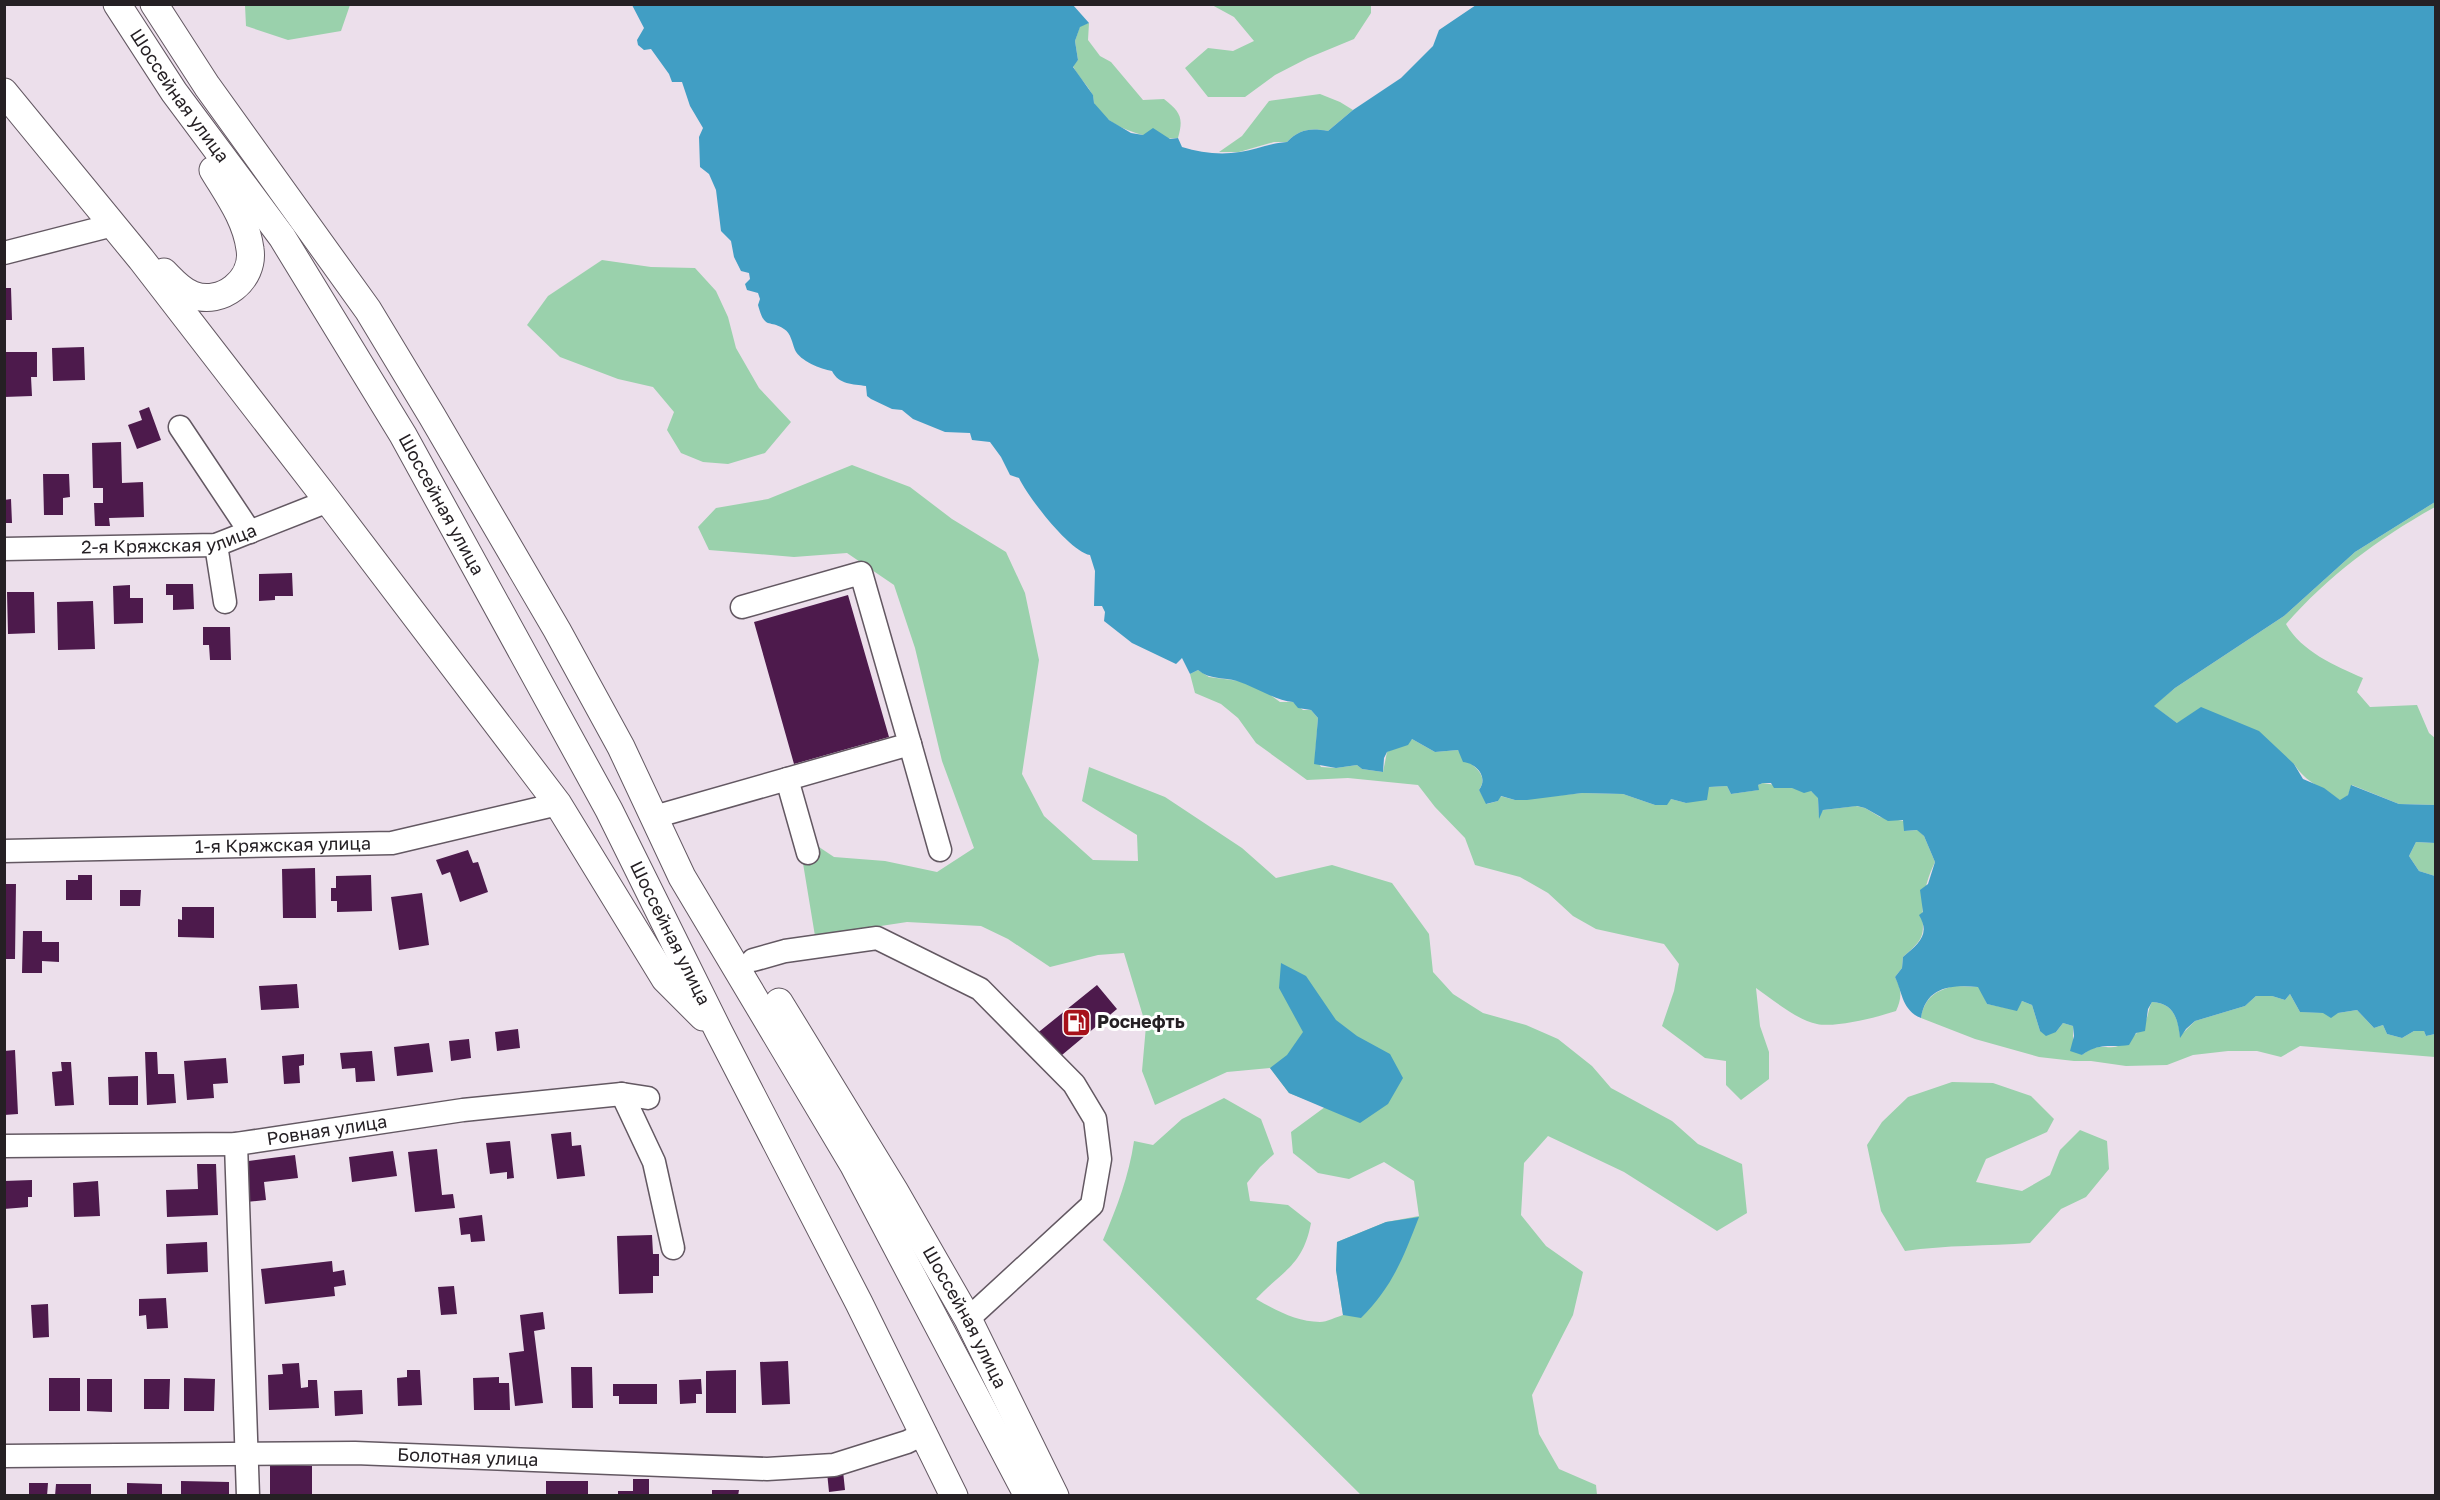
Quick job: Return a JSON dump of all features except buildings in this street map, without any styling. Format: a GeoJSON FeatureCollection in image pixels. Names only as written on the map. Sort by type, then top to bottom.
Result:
{"type":"FeatureCollection","features":[{"type":"Feature","properties":{"kind":"main road","name":"Шоссейная улица"},"geometry":{"type":"LineString","coordinates":[[117,4],[174,92],[282,237],[403,435],[609,810],[719,1032],[925,1433],[954,1496]]}},
{"type":"Feature","properties":{"kind":"main road","name":"Шоссейная улица"},"geometry":{"type":"LineString","coordinates":[[154,4],[207,86],[368,310],[558,630],[621,747],[682,877],[854,1164],[1029,1496]]}},
{"type":"Feature","properties":{"kind":"main road","name":"Шоссейная улица"},"geometry":{"type":"LineString","coordinates":[[4,92],[141,259],[558,804],[665,979],[719,1032]]}},
{"type":"Feature","properties":{"kind":"main road"},"geometry":{"type":"LineString","coordinates":[[141,259],[156,263],[179,288],[193,296],[207,298],[226,294],[240,284],[250,264],[251,250],[242,217],[201,151],[174,92]]}},
{"type":"Feature","properties":{"kind":"main road","name":"Шоссейная улица"},"geometry":{"type":"LineString","coordinates":[[682,877],[724,918],[753,960],[894,1190],[968,1319],[1055,1496]]}},
{"type":"Feature","properties":{"kind":"street"},"geometry":{"type":"LineString","coordinates":[[4,253],[112,225]]}},
{"type":"Feature","properties":{"kind":"street"},"geometry":{"type":"LineString","coordinates":[[180,427],[250,532]]}},
{"type":"Feature","properties":{"kind":"street","name":"2-я Кряжская улица"},"geometry":{"type":"LineString","coordinates":[[4,549],[216,546],[328,501]]}},
{"type":"Feature","properties":{"kind":"street"},"geometry":{"type":"LineString","coordinates":[[216,546],[225,602]]}},
{"type":"Feature","properties":{"kind":"street"},"geometry":{"type":"LineString","coordinates":[[742,608],[861,573],[940,850]]}},
{"type":"Feature","properties":{"kind":"street"},"geometry":{"type":"LineString","coordinates":[[654,817],[910,744]]}},
{"type":"Feature","properties":{"kind":"street"},"geometry":{"type":"LineString","coordinates":[[787,779],[808,853]]}},
{"type":"Feature","properties":{"kind":"street","name":"1-я Кряжская улица"},"geometry":{"type":"LineString","coordinates":[[4,851],[392,843],[558,804]]}},
{"type":"Feature","properties":{"kind":"street"},"geometry":{"type":"LineString","coordinates":[[753,960],[785,951],[877,938],[980,989],[1074,1084],[1095,1119],[1100,1159],[1092,1205],[968,1319]]}},
{"type":"Feature","properties":{"kind":"street"},"geometry":{"type":"LineString","coordinates":[[622,1094],[654,1162],[673,1248]]}},
{"type":"Feature","properties":{"kind":"street","name":"Ровная улица"},"geometry":{"type":"LineString","coordinates":[[4,1146],[236,1144],[463,1110],[622,1094],[648,1098]]}},
{"type":"Feature","properties":{"kind":"street"},"geometry":{"type":"LineString","coordinates":[[236,1144],[248,1496]]}},
{"type":"Feature","properties":{"kind":"street","name":"Болотная улица"},"geometry":{"type":"LineString","coordinates":[[4,1456],[355,1453],[767,1469],[834,1466],[907,1442],[925,1433]]}},
{"type":"Feature","properties":{"kind":"green space"},"geometry":{"type":"Polygon","coordinates":[[[245,4],[350,5],[341,31],[288,40],[246,26],[245,4]]]}},
{"type":"Feature","properties":{"kind":"green space"},"geometry":{"type":"Polygon","coordinates":[[[1212,5],[1371,5],[1371,13],[1354,39],[1275,75],[1245,97],[1208,97],[1185,68],[1208,48],[1233,51],[1254,41],[1234,17],[1212,5]]]}},
{"type":"Feature","properties":{"kind":"green space"},"geometry":{"type":"Polygon","coordinates":[[[1089,23],[1088,40],[1100,56],[1111,62],[1143,100],[1164,99],[1174,108],[1181,125],[1178,138],[1156,137],[1131,131],[1109,120],[1100,112],[1094,103],[1093,95],[1073,66],[1078,60],[1075,41],[1080,26],[1089,23]]]}},
{"type":"Feature","properties":{"kind":"green space"},"geometry":{"type":"Polygon","coordinates":[[[1320,94],[1353,110],[1328,131],[1306,130],[1296,134],[1287,142],[1274,142],[1239,152],[1219,152],[1242,136],[1269,101],[1320,94]]]}},
{"type":"Feature","properties":{"kind":"green space"},"geometry":{"type":"Polygon","coordinates":[[[602,260],[651,267],[695,268],[716,291],[728,317],[736,348],[759,388],[791,422],[765,453],[728,464],[703,462],[681,453],[667,430],[674,412],[653,387],[618,379],[560,357],[527,325],[548,296],[602,260]]]}},
{"type":"Feature","properties":{"kind":"green space"},"geometry":{"type":"Polygon","coordinates":[[[852,465],[910,487],[952,519],[1006,552],[1025,593],[1039,660],[1022,774],[1044,816],[1093,860],[1138,861],[1137,835],[1082,801],[1089,767],[1165,797],[1242,848],[1276,878],[1332,865],[1392,883],[1429,934],[1433,972],[1453,994],[1483,1013],[1526,1025],[1558,1039],[1592,1066],[1611,1088],[1672,1121],[1698,1144],[1742,1164],[1747,1213],[1717,1231],[1624,1172],[1548,1136],[1524,1163],[1521,1215],[1546,1246],[1583,1272],[1573,1315],[1532,1395],[1539,1434],[1559,1469],[1596,1485],[1597,1495],[1361,1495],[1103,1240],[1122,1191],[1134,1141],[1153,1145],[1182,1119],[1224,1098],[1261,1119],[1274,1154],[1247,1183],[1250,1201],[1288,1205],[1311,1223],[1303,1249],[1297,1259],[1256,1299],[1303,1320],[1323,1322],[1343,1315],[1336,1270],[1337,1242],[1386,1222],[1419,1216],[1414,1181],[1384,1162],[1349,1179],[1318,1173],[1293,1153],[1291,1132],[1325,1107],[1289,1093],[1270,1068],[1227,1072],[1155,1105],[1142,1071],[1146,1026],[1124,953],[1098,955],[1050,967],[1008,939],[981,926],[907,922],[815,936],[798,833],[834,857],[885,861],[937,872],[974,848],[942,761],[915,648],[894,585],[847,553],[794,557],[709,550],[698,527],[716,508],[768,499],[852,465]]]}},
{"type":"Feature","properties":{"kind":"green space"},"geometry":{"type":"Polygon","coordinates":[[[2435,502],[2435,507],[2355,559],[2302,606],[2286,624],[2292,634],[2310,650],[2330,663],[2363,678],[2357,692],[2370,707],[2417,705],[2429,733],[2435,738],[2435,805],[2399,804],[2352,785],[2348,795],[2341,801],[2309,781],[2294,764],[2177,723],[2153,706],[2175,688],[2284,616],[2355,552],[2435,502]]]}},
{"type":"Feature","properties":{"kind":"green space"},"geometry":{"type":"Polygon","coordinates":[[[1198,670],[1209,677],[1239,681],[1265,691],[1280,702],[1293,702],[1303,710],[1311,710],[1318,718],[1315,757],[1321,767],[1336,768],[1357,765],[1362,769],[1383,772],[1387,752],[1412,739],[1435,752],[1458,750],[1480,773],[1482,783],[1479,790],[1487,804],[1498,801],[1500,796],[1515,800],[1582,793],[1623,794],[1655,805],[1671,799],[1686,803],[1707,794],[1708,787],[1727,786],[1731,794],[1758,790],[1758,785],[1763,783],[1811,791],[1818,797],[1819,817],[1823,810],[1856,806],[1865,808],[1880,817],[1904,821],[1904,831],[1918,830],[1924,836],[1935,862],[1924,893],[1921,938],[1903,957],[1902,968],[1895,977],[1900,994],[1896,1011],[1846,1023],[1817,1024],[1793,1014],[1756,988],[1760,1026],[1769,1052],[1769,1079],[1741,1100],[1726,1085],[1726,1061],[1705,1058],[1662,1026],[1674,991],[1679,964],[1664,944],[1596,929],[1573,916],[1548,893],[1520,877],[1475,865],[1465,838],[1435,807],[1418,785],[1348,778],[1307,780],[1256,743],[1238,718],[1221,704],[1195,693],[1190,674],[1198,670]]]}},
{"type":"Feature","properties":{"kind":"green space"},"geometry":{"type":"Polygon","coordinates":[[[2416,842],[2435,843],[2435,876],[2419,871],[2409,856],[2416,842]]]}},
{"type":"Feature","properties":{"kind":"green space"},"geometry":{"type":"Polygon","coordinates":[[[1955,986],[1979,987],[1987,1004],[2016,1010],[2022,1001],[2032,1005],[2040,1031],[2056,1032],[2063,1023],[2073,1026],[2073,1045],[2082,1055],[2094,1048],[2114,1047],[2128,1041],[2144,1024],[2152,1002],[2170,1008],[2178,1023],[2180,1036],[2195,1021],[2245,1006],[2256,996],[2272,996],[2285,1000],[2290,994],[2300,1012],[2338,1013],[2357,1010],[2374,1028],[2383,1025],[2387,1034],[2402,1038],[2414,1031],[2424,1031],[2426,1036],[2435,1034],[2435,1057],[2300,1046],[2281,1057],[2257,1051],[2228,1051],[2193,1055],[2167,1065],[2126,1066],[2039,1057],[1975,1039],[1921,1018],[1925,1005],[1932,996],[1955,986]]]}},
{"type":"Feature","properties":{"kind":"green space"},"geometry":{"type":"Polygon","coordinates":[[[1952,1082],[1993,1083],[2031,1096],[2054,1119],[2047,1132],[1986,1159],[1976,1182],[2022,1191],[2050,1175],[2060,1150],[2080,1130],[2107,1141],[2109,1169],[2086,1197],[2061,1209],[2030,1243],[1905,1251],[1881,1211],[1867,1145],[1882,1122],[1908,1097],[1952,1082]]]}},
{"type":"Feature","properties":{"kind":"water"},"geometry":{"type":"Polygon","coordinates":[[[632,5],[1073,5],[1089,23],[1080,27],[1075,41],[1078,60],[1073,67],[1093,95],[1094,103],[1109,120],[1131,133],[1143,135],[1153,128],[1170,139],[1178,138],[1182,147],[1204,152],[1226,153],[1287,142],[1296,134],[1306,131],[1328,131],[1353,110],[1401,78],[1433,46],[1439,30],[1476,5],[2435,5],[2435,502],[2355,552],[2284,616],[2175,688],[2154,706],[2177,723],[2201,707],[2259,731],[2294,764],[2303,779],[2324,788],[2340,800],[2348,795],[2351,785],[2399,804],[2435,805],[2435,843],[2416,842],[2409,856],[2419,871],[2435,876],[2435,1034],[2426,1036],[2424,1031],[2414,1031],[2402,1038],[2387,1034],[2383,1025],[2374,1028],[2357,1010],[2338,1013],[2331,1018],[2323,1013],[2300,1012],[2290,994],[2285,1000],[2272,996],[2256,996],[2245,1006],[2195,1021],[2180,1038],[2178,1024],[2170,1009],[2165,1005],[2152,1002],[2148,1009],[2145,1031],[2136,1033],[2129,1045],[2094,1048],[2082,1055],[2070,1051],[2074,1036],[2073,1026],[2063,1023],[2056,1032],[2046,1036],[2040,1031],[2032,1005],[2022,1001],[2017,1011],[1987,1004],[1978,987],[1950,987],[1934,994],[1928,999],[1921,1018],[1910,1011],[1895,977],[1902,968],[1903,957],[1918,943],[1923,934],[1924,928],[1919,915],[1923,912],[1920,890],[1928,884],[1935,862],[1924,836],[1917,830],[1904,831],[1903,820],[1888,821],[1857,806],[1823,810],[1819,819],[1818,798],[1811,791],[1804,793],[1792,788],[1774,788],[1771,783],[1758,785],[1759,790],[1731,794],[1727,786],[1709,787],[1707,800],[1686,803],[1671,799],[1667,805],[1655,805],[1623,794],[1582,793],[1527,800],[1515,800],[1501,796],[1498,801],[1486,804],[1479,790],[1483,780],[1480,771],[1463,762],[1458,750],[1435,752],[1412,739],[1408,745],[1387,752],[1383,772],[1362,769],[1357,765],[1336,768],[1314,764],[1318,718],[1311,710],[1298,708],[1293,702],[1237,681],[1212,677],[1198,670],[1190,674],[1182,658],[1176,664],[1132,643],[1104,621],[1105,612],[1102,606],[1094,606],[1095,571],[1090,555],[1072,544],[1050,522],[1019,478],[1010,475],[990,442],[972,440],[970,433],[945,432],[913,419],[902,410],[892,409],[871,399],[867,396],[866,386],[842,381],[832,371],[801,358],[786,331],[765,321],[758,305],[760,299],[758,293],[747,290],[745,284],[750,279],[749,273],[741,271],[734,257],[731,241],[721,231],[716,190],[709,174],[700,167],[699,137],[703,128],[690,106],[682,82],[672,82],[651,49],[644,50],[638,45],[637,40],[644,28],[632,5]]]}},
{"type":"Feature","properties":{"kind":"water"},"geometry":{"type":"Polygon","coordinates":[[[1281,963],[1306,976],[1336,1020],[1357,1036],[1390,1054],[1403,1078],[1388,1104],[1360,1123],[1289,1093],[1270,1068],[1287,1055],[1303,1032],[1279,988],[1281,963]]]}},
{"type":"Feature","properties":{"kind":"water"},"geometry":{"type":"Polygon","coordinates":[[[1419,1217],[1402,1259],[1389,1283],[1372,1306],[1361,1318],[1343,1315],[1336,1270],[1337,1242],[1386,1222],[1419,1217]]]}},
{"type":"Feature","properties":{"kind":"place","name":"Роснефть"},"geometry":{"type":"Point","coordinates":[1076,1022]}}]}
